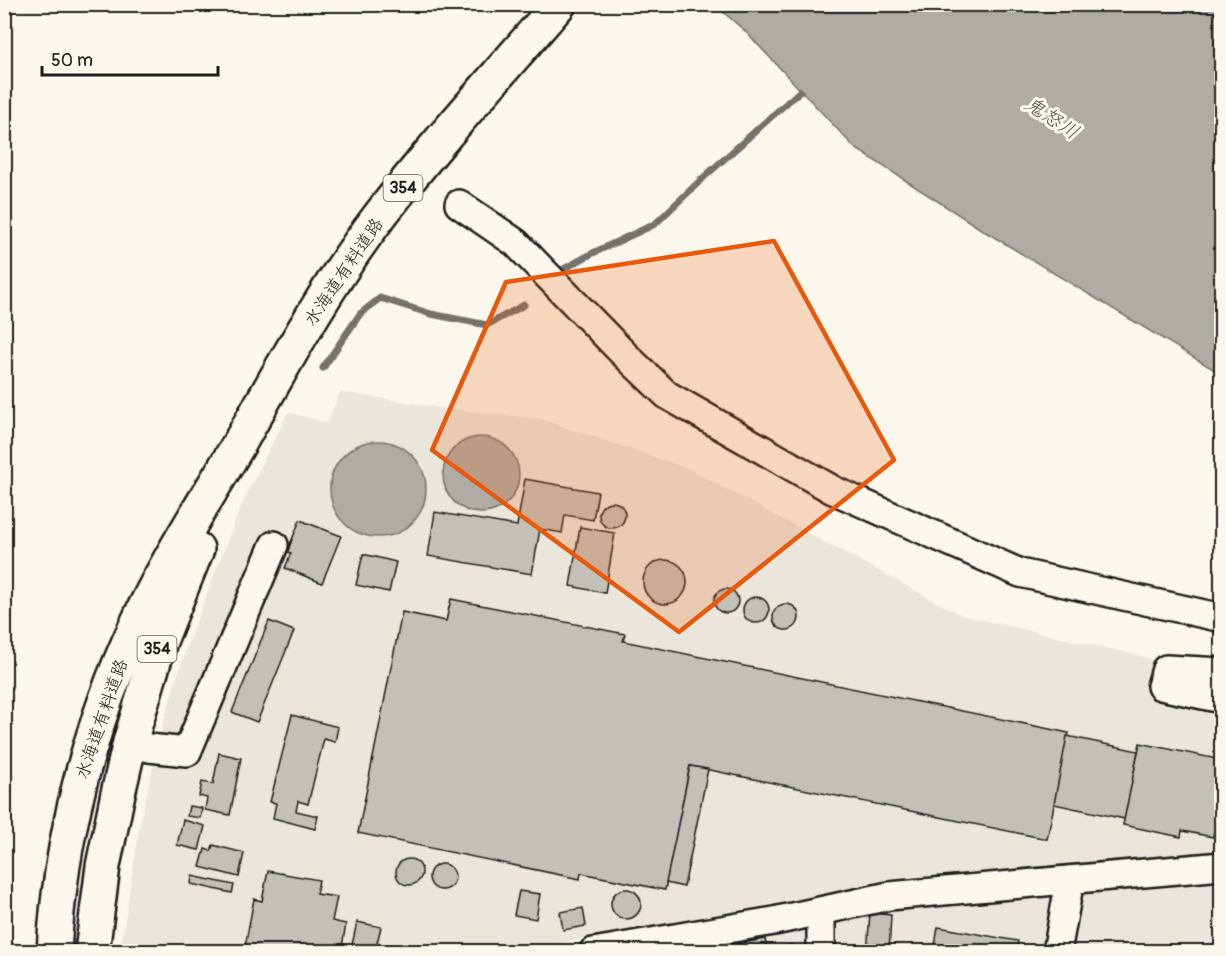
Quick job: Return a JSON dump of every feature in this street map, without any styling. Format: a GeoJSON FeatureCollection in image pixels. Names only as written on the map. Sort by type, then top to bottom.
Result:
{"type":"FeatureCollection","features":[{"type":"Feature","properties":{"kind":"highway","name":"水海道有料道路"},"geometry":{"type":"LineString","coordinates":[[54,951],[72,810],[95,732],[137,623],[176,548],[269,388],[330,289],[378,219],[559,4]]}},
{"type":"Feature","properties":{"kind":"highway","name":"水海道有料道路"},"geometry":{"type":"LineString","coordinates":[[92,951],[103,866],[130,742],[160,641],[240,441]]}},
{"type":"Feature","properties":{"kind":"street"},"geometry":{"type":"LineString","coordinates":[[459,204],[516,243],[667,395],[833,490],[1020,573],[1221,618]]}},
{"type":"Feature","properties":{"kind":"street"},"geometry":{"type":"LineString","coordinates":[[130,742],[149,748],[187,752],[274,545]]}},
{"type":"Feature","properties":{"kind":"street"},"geometry":{"type":"LineString","coordinates":[[1221,672],[1166,669],[1161,687],[1221,699]]}},
{"type":"Feature","properties":{"kind":"street"},"geometry":{"type":"LineString","coordinates":[[593,951],[774,921],[889,896],[1221,866]]}},
{"type":"Feature","properties":{"kind":"street"},"geometry":{"type":"LineString","coordinates":[[1057,951],[1070,880]]}},
{"type":"Feature","properties":{"kind":"street"},"geometry":{"type":"LineString","coordinates":[[820,951],[821,911]]}},
{"type":"Feature","properties":{"kind":"highlighted area"},"geometry":{"type":"Polygon","coordinates":[[[774,241],[894,460],[679,632],[432,450],[506,282],[774,241]]]}},
{"type":"Feature","properties":{"kind":"shaded area"},"geometry":{"type":"Polygon","coordinates":[[[340,392],[449,409],[540,419],[687,468],[961,615],[1133,654],[1221,677],[1221,853],[864,887],[519,951],[124,952],[121,946],[140,823],[163,724],[186,648],[241,506],[288,412],[327,423],[340,392]]]}},
{"type":"Feature","properties":{"kind":"shaded area"},"geometry":{"type":"Polygon","coordinates":[[[1221,878],[1221,951],[648,952],[895,906],[1221,878]]]}},
{"type":"Feature","properties":{"kind":"water","name":"鬼怒川"},"geometry":{"type":"Polygon","coordinates":[[[715,5],[1221,5],[1221,374],[984,231],[855,148],[745,31],[715,5]]]}},
{"type":"Feature","properties":{"kind":"water"},"geometry":{"type":"Polygon","coordinates":[[[481,437],[496,440],[508,448],[516,460],[519,475],[516,490],[508,502],[496,510],[481,513],[466,510],[454,502],[446,490],[443,475],[446,460],[454,448],[466,440],[481,437]]]}},
{"type":"Feature","properties":{"kind":"water"},"geometry":{"type":"Polygon","coordinates":[[[378,441],[396,445],[412,455],[422,471],[426,489],[422,507],[412,523],[396,533],[378,537],[360,533],[344,523],[334,507],[330,489],[334,471],[344,455],[360,445],[378,441]]]}},
{"type":"Feature","properties":{"kind":"building"},"geometry":{"type":"Polygon","coordinates":[[[525,479],[598,492],[593,520],[565,515],[562,533],[540,529],[532,574],[428,556],[435,512],[517,526],[525,479]]]}},
{"type":"Feature","properties":{"kind":"building"},"geometry":{"type":"Polygon","coordinates":[[[612,502],[621,506],[625,515],[621,524],[612,528],[603,524],[599,515],[603,506],[612,502]]]}},
{"type":"Feature","properties":{"kind":"building"},"geometry":{"type":"Polygon","coordinates":[[[300,520],[341,536],[322,583],[285,568],[291,553],[287,552],[300,520]]]}},
{"type":"Feature","properties":{"kind":"building"},"geometry":{"type":"Polygon","coordinates":[[[580,527],[615,533],[605,593],[570,586],[580,527]]]}},
{"type":"Feature","properties":{"kind":"building"},"geometry":{"type":"Polygon","coordinates":[[[363,554],[396,562],[389,592],[356,585],[363,554]]]}},
{"type":"Feature","properties":{"kind":"building"},"geometry":{"type":"Polygon","coordinates":[[[665,560],[680,567],[687,582],[680,597],[665,604],[650,597],[643,582],[650,567],[665,560]]]}},
{"type":"Feature","properties":{"kind":"building"},"geometry":{"type":"Polygon","coordinates":[[[726,589],[731,590],[737,596],[737,606],[731,612],[726,613],[721,612],[715,606],[714,601],[715,596],[721,590],[726,589]]]}},
{"type":"Feature","properties":{"kind":"building"},"geometry":{"type":"Polygon","coordinates":[[[756,597],[765,601],[769,610],[765,619],[756,623],[747,619],[743,610],[747,601],[756,597]]]}},
{"type":"Feature","properties":{"kind":"building"},"geometry":{"type":"Polygon","coordinates":[[[451,599],[625,634],[623,641],[1069,733],[1047,839],[690,766],[665,890],[581,873],[580,879],[358,833],[402,612],[446,621],[451,599]]]}},
{"type":"Feature","properties":{"kind":"building"},"geometry":{"type":"Polygon","coordinates":[[[786,604],[795,608],[799,617],[795,626],[786,630],[777,626],[773,617],[777,608],[786,604]]]}},
{"type":"Feature","properties":{"kind":"building"},"geometry":{"type":"Polygon","coordinates":[[[269,621],[294,631],[257,722],[232,712],[269,621]]]}},
{"type":"Feature","properties":{"kind":"building"},"geometry":{"type":"Polygon","coordinates":[[[292,715],[338,727],[335,742],[324,739],[308,804],[298,801],[296,811],[318,816],[315,829],[273,818],[276,803],[270,802],[292,715]]]}},
{"type":"Feature","properties":{"kind":"building"},"geometry":{"type":"Polygon","coordinates":[[[1067,736],[1138,751],[1125,819],[1054,804],[1067,736]]]}},
{"type":"Feature","properties":{"kind":"building"},"geometry":{"type":"Polygon","coordinates":[[[1140,743],[1222,760],[1220,833],[1214,831],[1213,837],[1182,831],[1181,837],[1123,825],[1140,743]]]}},
{"type":"Feature","properties":{"kind":"building"},"geometry":{"type":"Polygon","coordinates":[[[219,753],[241,758],[230,815],[205,810],[207,798],[199,796],[202,782],[213,784],[219,753]]]}},
{"type":"Feature","properties":{"kind":"building"},"geometry":{"type":"Polygon","coordinates":[[[690,766],[708,769],[684,887],[666,883],[690,766]]]}},
{"type":"Feature","properties":{"kind":"building"},"geometry":{"type":"Polygon","coordinates":[[[189,806],[202,808],[200,818],[187,816],[189,806]]]}},
{"type":"Feature","properties":{"kind":"building"},"geometry":{"type":"Polygon","coordinates":[[[183,820],[205,826],[199,850],[177,845],[183,820]]]}},
{"type":"Feature","properties":{"kind":"building"},"geometry":{"type":"Polygon","coordinates":[[[213,845],[244,853],[239,877],[200,867],[205,849],[211,851],[213,845]]]}},
{"type":"Feature","properties":{"kind":"building"},"geometry":{"type":"Polygon","coordinates":[[[409,859],[418,863],[422,872],[418,881],[409,885],[400,881],[396,872],[400,863],[409,859]]]}},
{"type":"Feature","properties":{"kind":"building"},"geometry":{"type":"Polygon","coordinates":[[[442,864],[451,868],[455,877],[451,886],[442,890],[433,886],[429,877],[433,868],[442,864]]]}},
{"type":"Feature","properties":{"kind":"building"},"geometry":{"type":"Polygon","coordinates":[[[268,871],[319,880],[316,894],[337,897],[332,921],[346,924],[341,952],[244,952],[254,899],[262,901],[268,871]]]}},
{"type":"Feature","properties":{"kind":"building"},"geometry":{"type":"Polygon","coordinates":[[[192,876],[234,885],[232,893],[191,884],[192,876]]]}},
{"type":"Feature","properties":{"kind":"building"},"geometry":{"type":"Polygon","coordinates":[[[626,889],[632,890],[640,898],[640,910],[632,918],[626,919],[620,918],[612,910],[611,904],[612,898],[620,890],[626,889]]]}},
{"type":"Feature","properties":{"kind":"building"},"geometry":{"type":"Polygon","coordinates":[[[519,891],[540,894],[536,919],[514,915],[519,891]]]}},
{"type":"Feature","properties":{"kind":"building"},"geometry":{"type":"Polygon","coordinates":[[[583,908],[586,926],[563,930],[560,912],[583,908]]]}},
{"type":"Feature","properties":{"kind":"building"},"geometry":{"type":"Polygon","coordinates":[[[870,913],[891,915],[889,952],[867,952],[870,913]]]}},
{"type":"Feature","properties":{"kind":"building"},"geometry":{"type":"Polygon","coordinates":[[[357,922],[381,927],[375,951],[352,945],[357,922]]]}},
{"type":"Feature","properties":{"kind":"building"},"geometry":{"type":"Polygon","coordinates":[[[938,927],[1018,941],[1016,952],[934,952],[938,927]]]}},
{"type":"Feature","properties":{"kind":"building"},"geometry":{"type":"Polygon","coordinates":[[[765,939],[767,950],[792,945],[793,952],[692,952],[765,939]]]}},
{"type":"Feature","properties":{"kind":"waterway"},"geometry":{"type":"LineString","coordinates":[[558,272],[655,224],[800,91]]}},
{"type":"Feature","properties":{"kind":"waterway"},"geometry":{"type":"LineString","coordinates":[[323,368],[360,314],[380,298],[431,314],[487,325],[524,305]]}}]}
